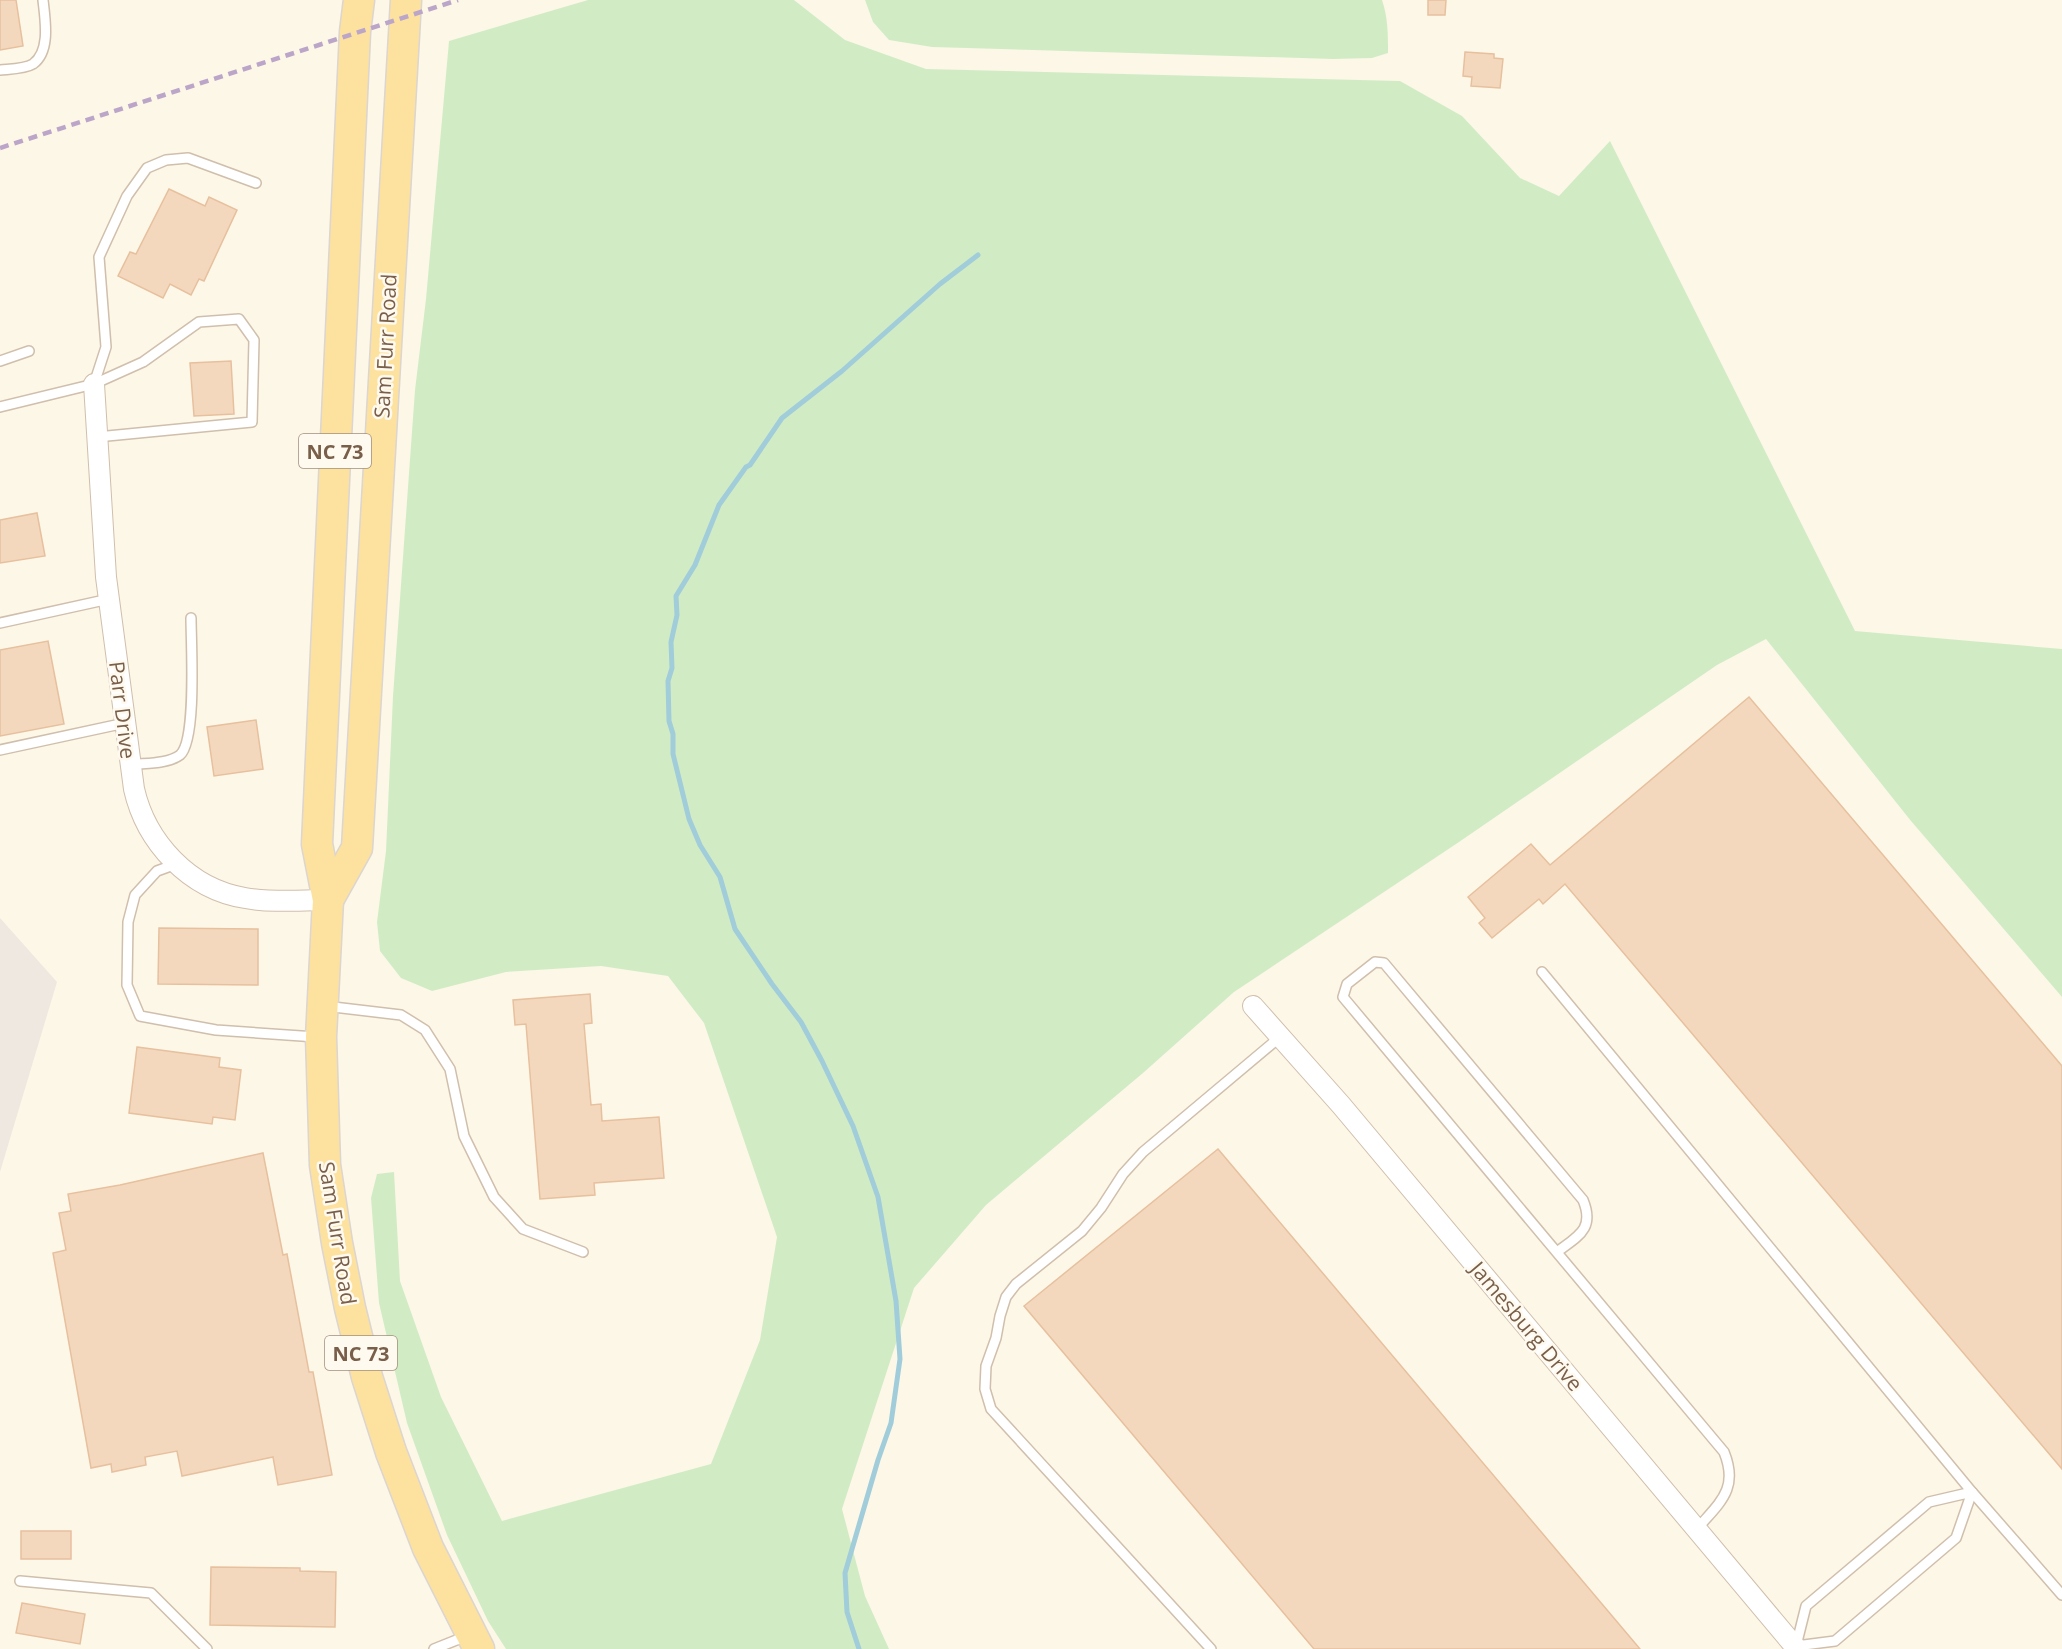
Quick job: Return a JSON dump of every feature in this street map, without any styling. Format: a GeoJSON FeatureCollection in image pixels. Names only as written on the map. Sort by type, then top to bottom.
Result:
{"type":"FeatureCollection","features":[{"type":"Feature","properties":{"kind":"main road","name":"Sam Furr Road"},"geometry":{"type":"LineString","coordinates":[[359,0],[354,56],[317,844],[328,900],[321,1037],[325,1165],[337,1243],[367,1377],[391,1452],[415,1515],[475,1642]]}},
{"type":"Feature","properties":{"kind":"main road","name":"Sam Furr Road"},"geometry":{"type":"LineString","coordinates":[[328,900],[357,848],[406,0]]}},
{"type":"Feature","properties":{"kind":"street","name":"Parr Drive"},"geometry":{"type":"LineString","coordinates":[[94,384],[109,599],[130,765],[138,806],[147,827],[176,864],[206,884],[224,892],[244,898],[271,901],[328,900]]}},
{"type":"Feature","properties":{"kind":"street","name":"Jamesburg Drive"},"geometry":{"type":"LineString","coordinates":[[1253,1006],[1341,1105],[1797,1647]]}},
{"type":"Feature","properties":{"kind":"lane"},"geometry":{"type":"LineString","coordinates":[[0,70],[32,64],[42,53],[46,27],[43,0]]}},
{"type":"Feature","properties":{"kind":"lane"},"geometry":{"type":"LineString","coordinates":[[94,384],[106,347],[99,257],[127,196],[147,168],[166,160],[188,158],[256,183]]}},
{"type":"Feature","properties":{"kind":"lane"},"geometry":{"type":"LineString","coordinates":[[0,407],[94,384],[143,362],[200,322],[239,319],[254,340],[252,422],[97,437]]}},
{"type":"Feature","properties":{"kind":"lane"},"geometry":{"type":"LineString","coordinates":[[0,361],[29,351]]}},
{"type":"Feature","properties":{"kind":"lane"},"geometry":{"type":"LineString","coordinates":[[0,623],[109,599]]}},
{"type":"Feature","properties":{"kind":"lane"},"geometry":{"type":"LineString","coordinates":[[130,765],[173,758],[181,754],[187,740],[191,719],[191,618]]}},
{"type":"Feature","properties":{"kind":"lane"},"geometry":{"type":"LineString","coordinates":[[0,750],[125,723]]}},
{"type":"Feature","properties":{"kind":"lane"},"geometry":{"type":"LineString","coordinates":[[176,864],[157,871],[135,895],[128,922],[127,985],[140,1016],[216,1030],[321,1037]]}},
{"type":"Feature","properties":{"kind":"lane"},"geometry":{"type":"LineString","coordinates":[[1557,1252],[1582,1233],[1588,1222],[1583,1200],[1384,963],[1376,962],[1347,984],[1343,997],[1724,1452],[1731,1468],[1725,1496],[1697,1528]]}},
{"type":"Feature","properties":{"kind":"lane"},"geometry":{"type":"LineString","coordinates":[[1542,972],[1972,1492],[2062,1595]]}},
{"type":"Feature","properties":{"kind":"lane"},"geometry":{"type":"LineString","coordinates":[[323,1005],[401,1015],[425,1030],[450,1069],[464,1136],[494,1197],[523,1229],[583,1252]]}},
{"type":"Feature","properties":{"kind":"lane"},"geometry":{"type":"LineString","coordinates":[[1212,1649],[991,1409],[985,1389],[986,1366],[996,1338],[1006,1297],[1016,1284],[1082,1231],[1101,1208],[1123,1174],[1143,1152],[1280,1037]]}},
{"type":"Feature","properties":{"kind":"lane"},"geometry":{"type":"LineString","coordinates":[[1972,1492],[1956,1538],[1835,1641],[1797,1647],[1806,1606],[1929,1502],[1972,1492]]}},
{"type":"Feature","properties":{"kind":"lane"},"geometry":{"type":"LineString","coordinates":[[20,1581],[151,1593],[207,1649]]}},
{"type":"Feature","properties":{"kind":"lane"},"geometry":{"type":"LineString","coordinates":[[434,1649],[475,1642]]}},
{"type":"Feature","properties":{"kind":"shaded area"},"geometry":{"type":"Polygon","coordinates":[[[0,918],[57,982],[0,1172],[0,918]]]}},
{"type":"Feature","properties":{"kind":"green space"},"geometry":{"type":"Polygon","coordinates":[[[588,0],[794,0],[845,40],[926,69],[1400,81],[1462,116],[1520,178],[1559,196],[1610,141],[1855,631],[2062,649],[2062,997],[1911,821],[1766,639],[1717,665],[1459,842],[1234,992],[1143,1073],[986,1205],[914,1288],[842,1509],[865,1596],[889,1649],[506,1649],[488,1621],[447,1535],[407,1423],[379,1303],[371,1198],[377,1174],[394,1172],[400,1281],[441,1397],[502,1521],[711,1464],[760,1340],[777,1237],[704,1023],[668,976],[601,966],[506,972],[432,991],[401,978],[380,951],[377,922],[386,851],[393,696],[415,390],[426,299],[449,41],[588,0]]]}},
{"type":"Feature","properties":{"kind":"green space"},"geometry":{"type":"Polygon","coordinates":[[[865,0],[1382,0],[1387,19],[1388,53],[1372,58],[1333,59],[932,47],[889,40],[873,22],[865,0]]]}},
{"type":"Feature","properties":{"kind":"building"},"geometry":{"type":"Polygon","coordinates":[[[0,0],[16,0],[23,46],[0,50],[0,0]]]}},
{"type":"Feature","properties":{"kind":"building"},"geometry":{"type":"Polygon","coordinates":[[[1428,0],[1446,0],[1445,15],[1428,15],[1428,0]]]}},
{"type":"Feature","properties":{"kind":"building"},"geometry":{"type":"Polygon","coordinates":[[[1465,52],[1494,54],[1494,58],[1503,59],[1500,88],[1471,86],[1472,77],[1463,76],[1465,52]]]}},
{"type":"Feature","properties":{"kind":"building"},"geometry":{"type":"Polygon","coordinates":[[[169,189],[205,206],[209,197],[237,210],[204,281],[199,279],[191,295],[170,284],[163,298],[118,276],[130,252],[136,254],[169,189]]]}},
{"type":"Feature","properties":{"kind":"building"},"geometry":{"type":"Polygon","coordinates":[[[231,361],[234,414],[194,416],[190,363],[231,361]]]}},
{"type":"Feature","properties":{"kind":"building"},"geometry":{"type":"Polygon","coordinates":[[[37,513],[45,556],[0,563],[0,520],[37,513]]]}},
{"type":"Feature","properties":{"kind":"building"},"geometry":{"type":"Polygon","coordinates":[[[48,641],[64,724],[0,736],[0,650],[48,641]]]}},
{"type":"Feature","properties":{"kind":"building"},"geometry":{"type":"Polygon","coordinates":[[[1749,697],[2062,1066],[2062,1469],[1565,884],[1543,904],[1539,899],[1492,938],[1479,923],[1485,918],[1468,897],[1531,844],[1550,865],[1749,697]]]}},
{"type":"Feature","properties":{"kind":"building"},"geometry":{"type":"Polygon","coordinates":[[[256,720],[263,769],[214,776],[207,727],[256,720]]]}},
{"type":"Feature","properties":{"kind":"building"},"geometry":{"type":"Polygon","coordinates":[[[159,928],[258,929],[258,985],[158,984],[159,928]]]}},
{"type":"Feature","properties":{"kind":"building"},"geometry":{"type":"Polygon","coordinates":[[[590,994],[592,1023],[584,1024],[591,1105],[601,1104],[602,1121],[659,1117],[664,1178],[594,1183],[595,1195],[540,1199],[526,1024],[515,1025],[513,1000],[590,994]]]}},
{"type":"Feature","properties":{"kind":"building"},"geometry":{"type":"Polygon","coordinates":[[[137,1047],[220,1058],[219,1067],[241,1070],[235,1120],[213,1117],[212,1124],[129,1113],[137,1047]]]}},
{"type":"Feature","properties":{"kind":"building"},"geometry":{"type":"Polygon","coordinates":[[[1218,1149],[1640,1649],[1314,1649],[1024,1306],[1218,1149]]]}},
{"type":"Feature","properties":{"kind":"building"},"geometry":{"type":"Polygon","coordinates":[[[263,1153],[283,1255],[287,1254],[309,1372],[313,1372],[332,1475],[278,1485],[273,1457],[182,1476],[177,1451],[145,1457],[146,1465],[112,1472],[111,1464],[91,1468],[53,1253],[66,1250],[59,1213],[71,1211],[68,1194],[120,1185],[263,1153]]]}},
{"type":"Feature","properties":{"kind":"building"},"geometry":{"type":"Polygon","coordinates":[[[21,1531],[71,1531],[71,1559],[21,1559],[21,1531]]]}},
{"type":"Feature","properties":{"kind":"building"},"geometry":{"type":"Polygon","coordinates":[[[211,1567],[300,1568],[300,1571],[336,1572],[335,1627],[210,1625],[211,1567]]]}},
{"type":"Feature","properties":{"kind":"building"},"geometry":{"type":"Polygon","coordinates":[[[22,1603],[85,1614],[80,1644],[16,1633],[22,1603]]]}},
{"type":"Feature","properties":{"kind":"waterway"},"geometry":{"type":"LineString","coordinates":[[859,1649],[847,1612],[845,1573],[891,1423],[900,1359],[896,1301],[878,1197],[853,1126],[822,1061],[801,1022],[735,929],[720,877],[700,845],[689,819],[673,754],[673,734],[669,721],[668,681],[672,668],[671,642],[677,615],[676,596],[695,565],[719,505],[782,418],[842,371],[940,284],[978,255]]}},
{"type":"Feature","properties":{"kind":"railway"},"geometry":{"type":"LineString","coordinates":[[0,148],[458,0]]}}]}
